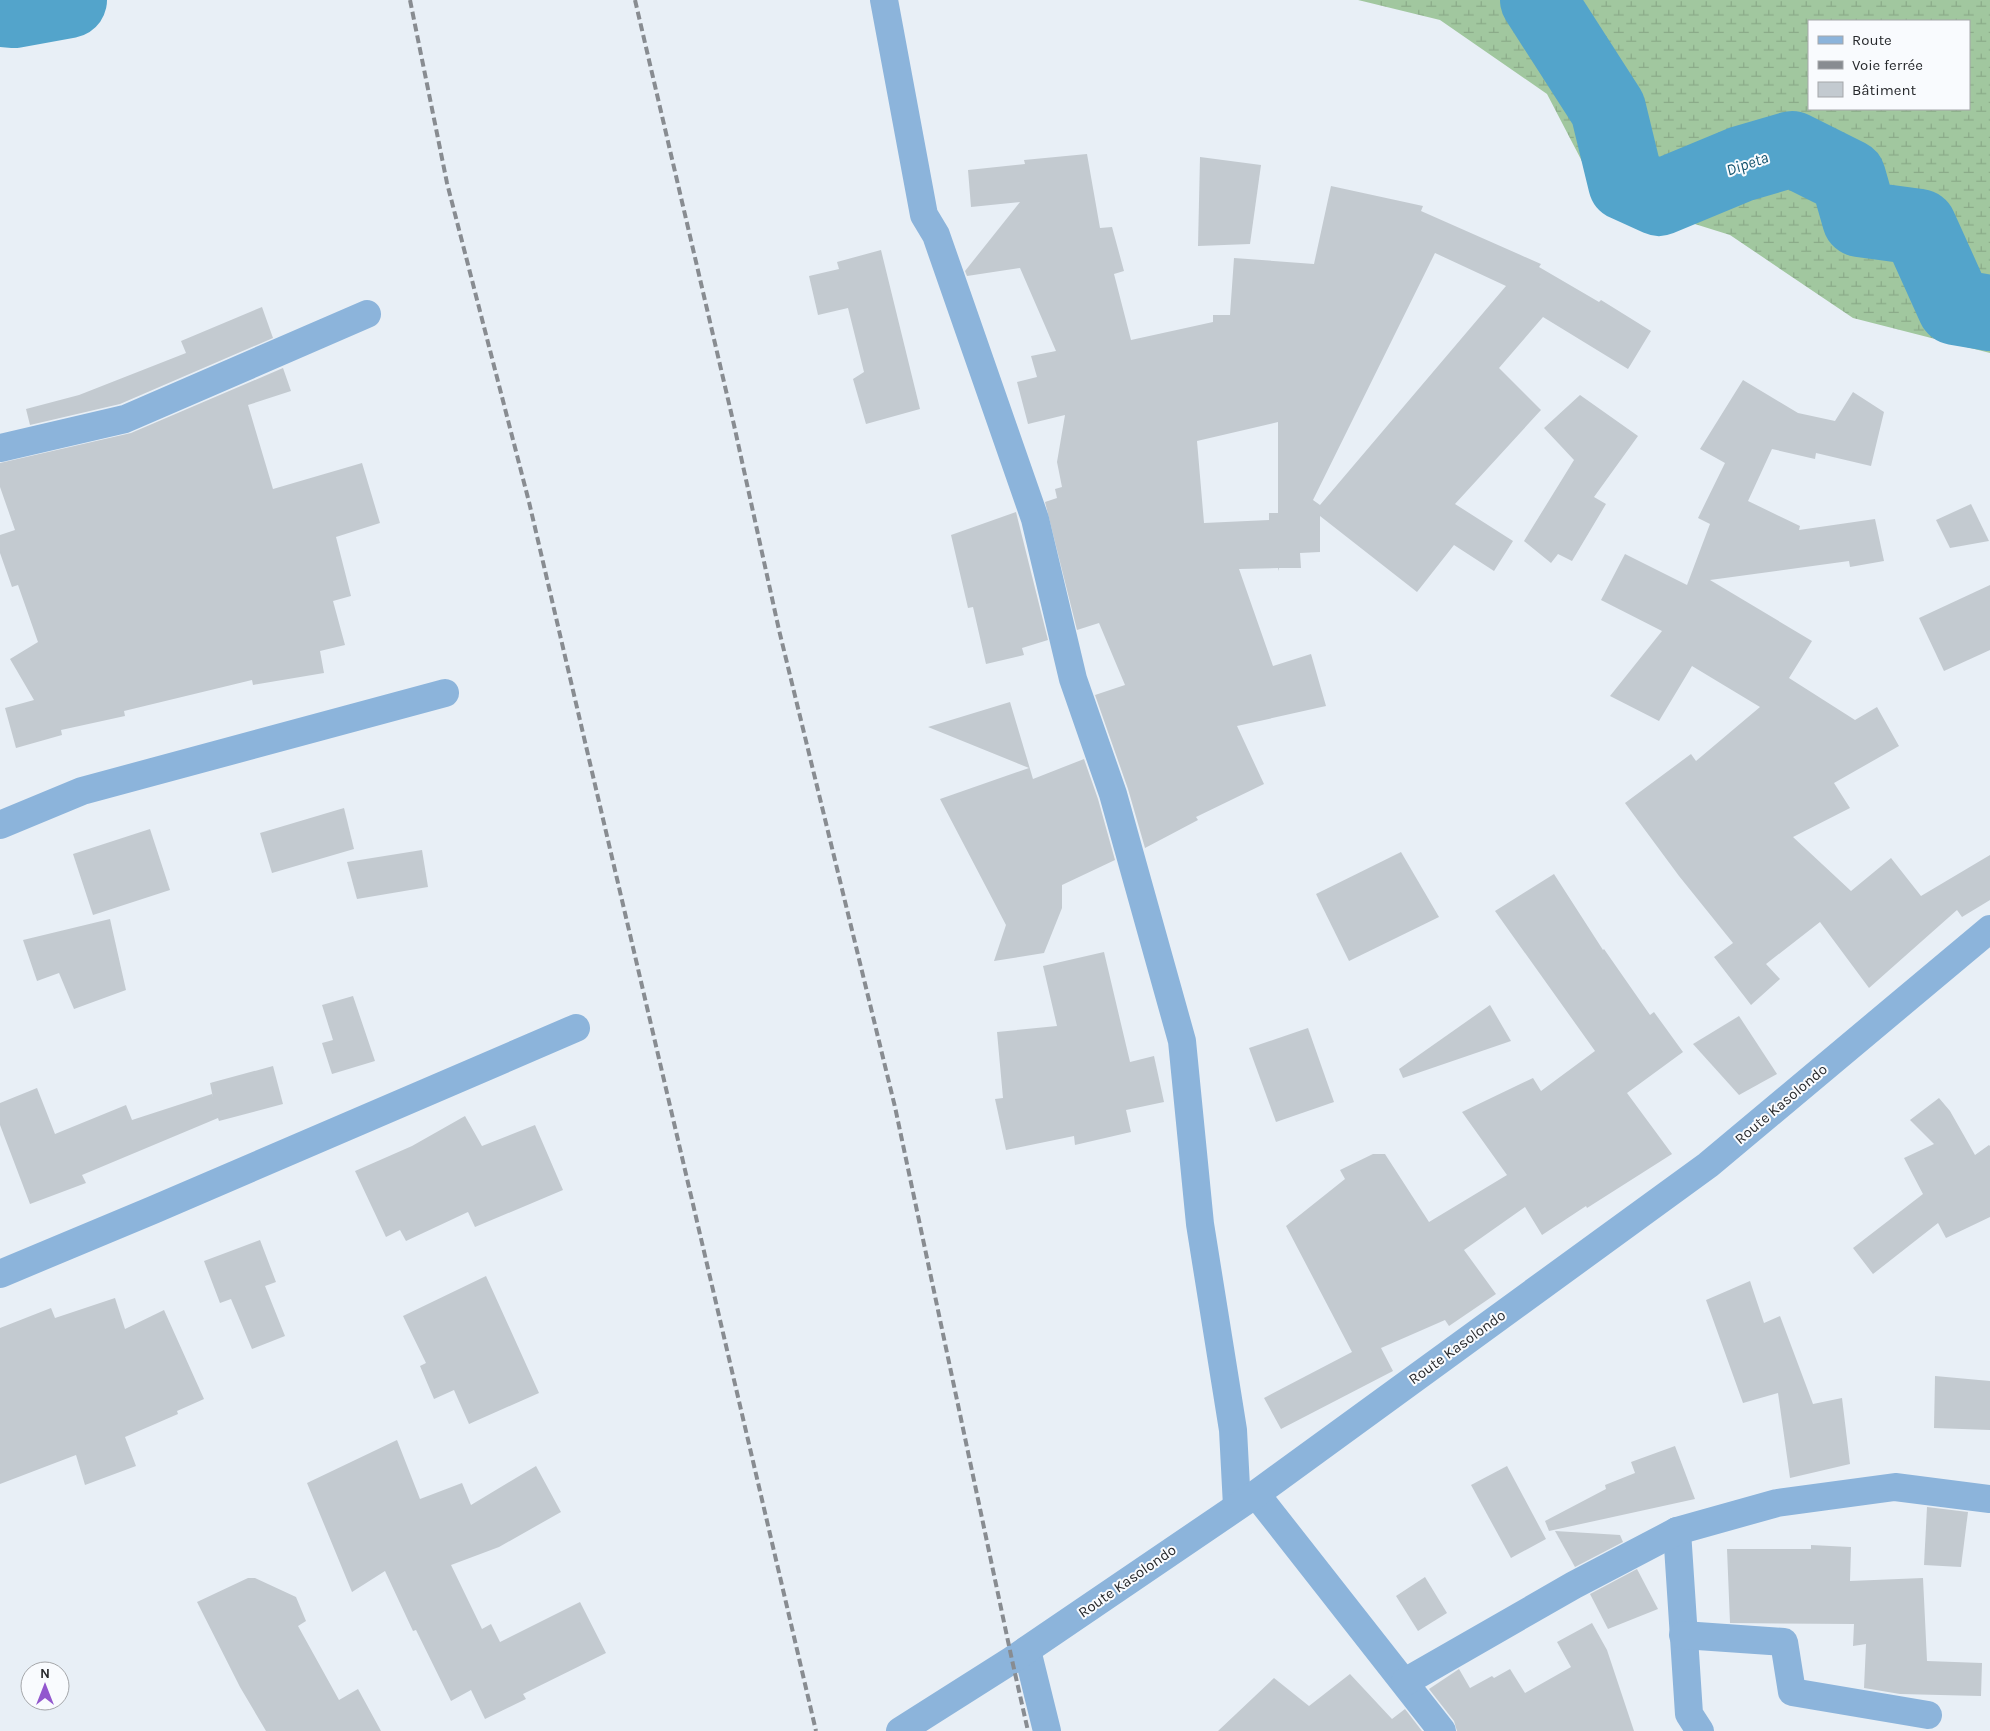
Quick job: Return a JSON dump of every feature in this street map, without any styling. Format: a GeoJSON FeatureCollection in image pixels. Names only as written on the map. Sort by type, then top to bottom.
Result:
{"type":"FeatureCollection","features":[{"type":"Feature","properties":{"kind":"street"},"geometry":{"type":"LineString","coordinates":[[884,0],[924,215],[936,235],[1035,519],[1073,680],[1113,794],[1182,1041],[1200,1224],[1246,1500],[1405,1682],[1442,1731]]}},
{"type":"Feature","properties":{"kind":"street"},"geometry":{"type":"LineString","coordinates":[[0,448],[125,419],[367,314]]}},
{"type":"Feature","properties":{"kind":"street"},"geometry":{"type":"LineString","coordinates":[[0,825],[82,791],[444,693]]}},
{"type":"Feature","properties":{"kind":"street","name":"Route Kasolondo"},"geometry":{"type":"LineString","coordinates":[[900,1731],[1027,1650],[1246,1500],[1708,1165],[1990,929]]}},
{"type":"Feature","properties":{"kind":"street"},"geometry":{"type":"LineString","coordinates":[[0,1274],[576,1028]]}},
{"type":"Feature","properties":{"kind":"street"},"geometry":{"type":"LineString","coordinates":[[1405,1682],[1574,1585],[1677,1531],[1777,1503],[1895,1487],[1990,1499]]}},
{"type":"Feature","properties":{"kind":"street"},"geometry":{"type":"LineString","coordinates":[[1677,1531],[1689,1714],[1700,1731]]}},
{"type":"Feature","properties":{"kind":"street"},"geometry":{"type":"LineString","coordinates":[[1683,1635],[1784,1642],[1792,1692],[1928,1715]]}},
{"type":"Feature","properties":{"kind":"street"},"geometry":{"type":"LineString","coordinates":[[1027,1650],[1047,1731]]}},
{"type":"Feature","properties":{"kind":"green space"},"geometry":{"type":"Polygon","coordinates":[[[1358,0],[1990,0],[1990,353],[1853,318],[1730,235],[1599,194],[1547,94],[1440,20],[1358,0]]]}},
{"type":"Feature","properties":{"kind":"building"},"geometry":{"type":"Polygon","coordinates":[[[1087,154],[1100,228],[1112,227],[1124,271],[1114,274],[1131,340],[1213,322],[1213,315],[1230,315],[1234,258],[1314,264],[1331,186],[1423,206],[1421,211],[1541,264],[1539,267],[1599,302],[1601,300],[1651,331],[1628,369],[1543,317],[1499,368],[1541,410],[1455,504],[1513,541],[1494,571],[1454,545],[1417,592],[1320,516],[1320,552],[1300,553],[1301,568],[1279,568],[1278,571],[1278,568],[1239,569],[1273,666],[1311,654],[1326,706],[1237,726],[1264,784],[1196,817],[1198,820],[1145,848],[1128,789],[1095,695],[1125,685],[1099,623],[1077,630],[1045,502],[1057,498],[1055,489],[1062,487],[1057,462],[1065,415],[1028,424],[1017,382],[1037,377],[1031,356],[1056,351],[1020,268],[967,276],[965,271],[1020,202],[971,207],[968,170],[1025,164],[1024,160],[1087,154]],[[1435,253],[1313,500],[1320,505],[1506,286],[1435,253]],[[1278,422],[1197,441],[1204,523],[1269,520],[1269,513],[1278,513],[1278,422]]]}},
{"type":"Feature","properties":{"kind":"building"},"geometry":{"type":"Polygon","coordinates":[[[1200,157],[1261,165],[1250,244],[1198,246],[1200,157]]]}},
{"type":"Feature","properties":{"kind":"building"},"geometry":{"type":"Polygon","coordinates":[[[881,250],[920,409],[866,424],[853,379],[864,372],[848,308],[818,315],[809,276],[839,269],[837,262],[881,250]]]}},
{"type":"Feature","properties":{"kind":"building"},"geometry":{"type":"Polygon","coordinates":[[[262,307],[273,338],[120,404],[30,425],[26,409],[79,395],[186,353],[181,341],[262,307]]]}},
{"type":"Feature","properties":{"kind":"building"},"geometry":{"type":"Polygon","coordinates":[[[283,368],[291,391],[248,405],[273,489],[362,463],[380,523],[336,537],[351,596],[333,601],[345,645],[320,651],[324,673],[253,685],[252,680],[124,711],[125,716],[61,730],[62,735],[16,748],[5,708],[34,700],[10,659],[38,642],[18,585],[12,587],[0,553],[0,535],[15,530],[0,487],[0,463],[131,433],[283,368]]]}},
{"type":"Feature","properties":{"kind":"building"},"geometry":{"type":"Polygon","coordinates":[[[1743,380],[1798,413],[1835,421],[1853,392],[1884,412],[1871,466],[1816,453],[1815,459],[1772,449],[1748,501],[1800,526],[1799,530],[1875,519],[1884,561],[1850,567],[1849,561],[1710,580],[1812,641],[1789,678],[1855,720],[1877,707],[1899,746],[1834,783],[1850,808],[1793,837],[1851,891],[1891,858],[1921,896],[1990,855],[1990,900],[1962,917],[1957,910],[1869,988],[1820,922],[1766,964],[1780,979],[1751,1005],[1714,957],[1733,943],[1679,876],[1625,803],[1691,754],[1696,761],[1760,707],[1692,666],[1659,721],[1610,696],[1662,631],[1601,600],[1625,554],[1687,585],[1710,524],[1698,518],[1725,463],[1700,449],[1743,380]]]}},
{"type":"Feature","properties":{"kind":"building"},"geometry":{"type":"Polygon","coordinates":[[[1580,395],[1638,436],[1594,497],[1606,504],[1572,561],[1558,554],[1551,563],[1524,541],[1574,460],[1544,428],[1580,395]]]}},
{"type":"Feature","properties":{"kind":"building"},"geometry":{"type":"Polygon","coordinates":[[[1971,504],[1989,541],[1950,548],[1936,520],[1971,504]]]}},
{"type":"Feature","properties":{"kind":"building"},"geometry":{"type":"Polygon","coordinates":[[[1016,512],[1048,640],[1022,648],[1024,655],[986,664],[973,607],[968,608],[951,535],[1016,512]]]}},
{"type":"Feature","properties":{"kind":"building"},"geometry":{"type":"Polygon","coordinates":[[[1990,585],[1990,650],[1944,671],[1919,618],[1990,585]]]}},
{"type":"Feature","properties":{"kind":"building"},"geometry":{"type":"Polygon","coordinates":[[[1010,702],[1033,779],[1084,759],[1098,799],[1115,860],[1062,885],[1062,908],[1044,953],[994,961],[1006,925],[940,799],[1029,768],[928,727],[1010,702]]]}},
{"type":"Feature","properties":{"kind":"building"},"geometry":{"type":"Polygon","coordinates":[[[344,808],[354,849],[272,873],[260,833],[344,808]]]}},
{"type":"Feature","properties":{"kind":"building"},"geometry":{"type":"Polygon","coordinates":[[[150,829],[170,890],[93,915],[73,854],[150,829]]]}},
{"type":"Feature","properties":{"kind":"building"},"geometry":{"type":"Polygon","coordinates":[[[422,850],[428,887],[357,899],[347,862],[422,850]]]}},
{"type":"Feature","properties":{"kind":"building"},"geometry":{"type":"Polygon","coordinates":[[[1401,852],[1439,917],[1349,961],[1316,894],[1401,852]]]}},
{"type":"Feature","properties":{"kind":"building"},"geometry":{"type":"Polygon","coordinates":[[[1554,874],[1603,950],[1650,1015],[1654,1012],[1683,1052],[1627,1093],[1672,1154],[1542,1235],[1525,1207],[1464,1250],[1496,1294],[1449,1326],[1445,1320],[1381,1348],[1393,1371],[1281,1429],[1264,1398],[1352,1352],[1286,1226],[1345,1179],[1340,1170],[1373,1154],[1385,1154],[1429,1222],[1507,1175],[1462,1112],[1533,1078],[1541,1091],[1595,1051],[1495,911],[1554,874]]]}},
{"type":"Feature","properties":{"kind":"building"},"geometry":{"type":"Polygon","coordinates":[[[110,919],[126,990],[74,1009],[59,973],[37,981],[23,940],[110,919]]]}},
{"type":"Feature","properties":{"kind":"building"},"geometry":{"type":"Polygon","coordinates":[[[1104,952],[1130,1062],[1154,1056],[1164,1102],[1126,1110],[1131,1132],[1075,1145],[1074,1136],[1006,1150],[995,1099],[1003,1098],[997,1032],[1057,1026],[1043,966],[1104,952]]]}},
{"type":"Feature","properties":{"kind":"building"},"geometry":{"type":"Polygon","coordinates":[[[353,996],[375,1061],[332,1074],[322,1043],[333,1040],[322,1005],[353,996]]]}},
{"type":"Feature","properties":{"kind":"building"},"geometry":{"type":"Polygon","coordinates":[[[1490,1005],[1511,1041],[1403,1078],[1399,1069],[1490,1005]]]}},
{"type":"Feature","properties":{"kind":"building"},"geometry":{"type":"Polygon","coordinates":[[[1739,1016],[1777,1074],[1739,1095],[1693,1044],[1739,1016]]]}},
{"type":"Feature","properties":{"kind":"building"},"geometry":{"type":"Polygon","coordinates":[[[1308,1028],[1334,1102],[1276,1122],[1249,1048],[1308,1028]]]}},
{"type":"Feature","properties":{"kind":"building"},"geometry":{"type":"Polygon","coordinates":[[[273,1066],[283,1104],[219,1121],[218,1118],[82,1175],[86,1183],[30,1204],[0,1125],[0,1103],[37,1088],[55,1134],[126,1105],[132,1120],[212,1094],[213,1098],[210,1083],[273,1066]]]}},
{"type":"Feature","properties":{"kind":"building"},"geometry":{"type":"Polygon","coordinates":[[[1939,1098],[1950,1111],[1975,1155],[1990,1146],[1990,1217],[1946,1238],[1938,1223],[1873,1274],[1853,1248],[1923,1194],[1904,1158],[1934,1144],[1910,1120],[1939,1098]]]}},
{"type":"Feature","properties":{"kind":"building"},"geometry":{"type":"Polygon","coordinates":[[[465,1116],[482,1146],[535,1125],[563,1190],[475,1227],[468,1212],[406,1241],[400,1230],[386,1237],[355,1171],[412,1146],[465,1116]]]}},
{"type":"Feature","properties":{"kind":"building"},"geometry":{"type":"Polygon","coordinates":[[[260,1240],[276,1282],[265,1286],[285,1336],[252,1349],[231,1299],[220,1303],[204,1261],[260,1240]]]}},
{"type":"Feature","properties":{"kind":"building"},"geometry":{"type":"Polygon","coordinates":[[[486,1276],[539,1393],[469,1424],[454,1390],[434,1399],[420,1366],[426,1363],[403,1316],[486,1276]]]}},
{"type":"Feature","properties":{"kind":"building"},"geometry":{"type":"Polygon","coordinates":[[[1750,1281],[1764,1323],[1780,1316],[1813,1404],[1842,1398],[1850,1464],[1790,1478],[1778,1393],[1743,1403],[1706,1300],[1750,1281]]]}},
{"type":"Feature","properties":{"kind":"building"},"geometry":{"type":"Polygon","coordinates":[[[115,1298],[125,1329],[164,1310],[204,1399],[177,1411],[178,1414],[125,1437],[136,1466],[85,1485],[76,1455],[0,1484],[0,1328],[51,1308],[55,1318],[115,1298]]]}},
{"type":"Feature","properties":{"kind":"building"},"geometry":{"type":"Polygon","coordinates":[[[1935,1376],[1990,1381],[1990,1430],[1934,1428],[1935,1376]]]}},
{"type":"Feature","properties":{"kind":"building"},"geometry":{"type":"Polygon","coordinates":[[[397,1440],[420,1499],[462,1483],[471,1505],[536,1466],[561,1512],[499,1547],[451,1565],[482,1629],[491,1624],[500,1642],[580,1602],[606,1653],[523,1694],[526,1699],[485,1719],[471,1690],[451,1701],[416,1630],[413,1631],[385,1571],[352,1592],[307,1483],[397,1440]]]}},
{"type":"Feature","properties":{"kind":"building"},"geometry":{"type":"Polygon","coordinates":[[[1675,1446],[1695,1499],[1549,1531],[1545,1521],[1606,1489],[1605,1485],[1635,1473],[1631,1462],[1675,1446]]]}},
{"type":"Feature","properties":{"kind":"building"},"geometry":{"type":"Polygon","coordinates":[[[1507,1466],[1546,1539],[1511,1558],[1471,1485],[1507,1466]]]}},
{"type":"Feature","properties":{"kind":"building"},"geometry":{"type":"Polygon","coordinates":[[[1927,1507],[1968,1512],[1961,1567],[1924,1565],[1927,1507]]]}},
{"type":"Feature","properties":{"kind":"building"},"geometry":{"type":"Polygon","coordinates":[[[1555,1531],[1620,1535],[1623,1542],[1575,1567],[1555,1531]]]}},
{"type":"Feature","properties":{"kind":"building"},"geometry":{"type":"Polygon","coordinates":[[[1811,1545],[1851,1547],[1850,1581],[1923,1578],[1927,1661],[1982,1663],[1981,1696],[1900,1694],[1864,1688],[1866,1644],[1853,1646],[1854,1624],[1730,1623],[1727,1549],[1811,1549],[1811,1545]]]}},
{"type":"Feature","properties":{"kind":"building"},"geometry":{"type":"Polygon","coordinates":[[[1637,1569],[1658,1609],[1608,1629],[1590,1594],[1637,1569]]]}},
{"type":"Feature","properties":{"kind":"building"},"geometry":{"type":"Polygon","coordinates":[[[1425,1577],[1447,1613],[1418,1631],[1396,1596],[1425,1577]]]}},
{"type":"Feature","properties":{"kind":"building"},"geometry":{"type":"Polygon","coordinates":[[[248,1578],[255,1578],[296,1597],[306,1621],[298,1626],[339,1700],[358,1689],[381,1731],[266,1731],[240,1687],[197,1602],[248,1578]]]}},
{"type":"Feature","properties":{"kind":"building"},"geometry":{"type":"Polygon","coordinates":[[[1592,1623],[1607,1650],[1634,1731],[1457,1731],[1454,1721],[1429,1689],[1459,1669],[1470,1688],[1510,1669],[1525,1693],[1571,1667],[1557,1642],[1592,1623]]]}},
{"type":"Feature","properties":{"kind":"building"},"geometry":{"type":"Polygon","coordinates":[[[1350,1674],[1392,1719],[1405,1709],[1422,1731],[1218,1731],[1274,1678],[1309,1706],[1350,1674]]]}},
{"type":"Feature","properties":{"kind":"waterway","name":"Dipeta"},"geometry":{"type":"LineString","coordinates":[[0,9],[14,10],[69,0]]}},
{"type":"Feature","properties":{"kind":"waterway","name":"Dipeta"},"geometry":{"type":"LineString","coordinates":[[1538,0],[1608,109],[1626,183],[1659,198],[1741,164],[1792,149],[1848,177],[1860,219],[1919,227],[1955,307],[1990,313]]}},
{"type":"Feature","properties":{"kind":"railway"},"geometry":{"type":"LineString","coordinates":[[410,0],[447,183],[529,502],[816,1731]]}},
{"type":"Feature","properties":{"kind":"railway"},"geometry":{"type":"LineString","coordinates":[[635,0],[734,425],[779,630],[895,1107],[1028,1731]]}}]}
